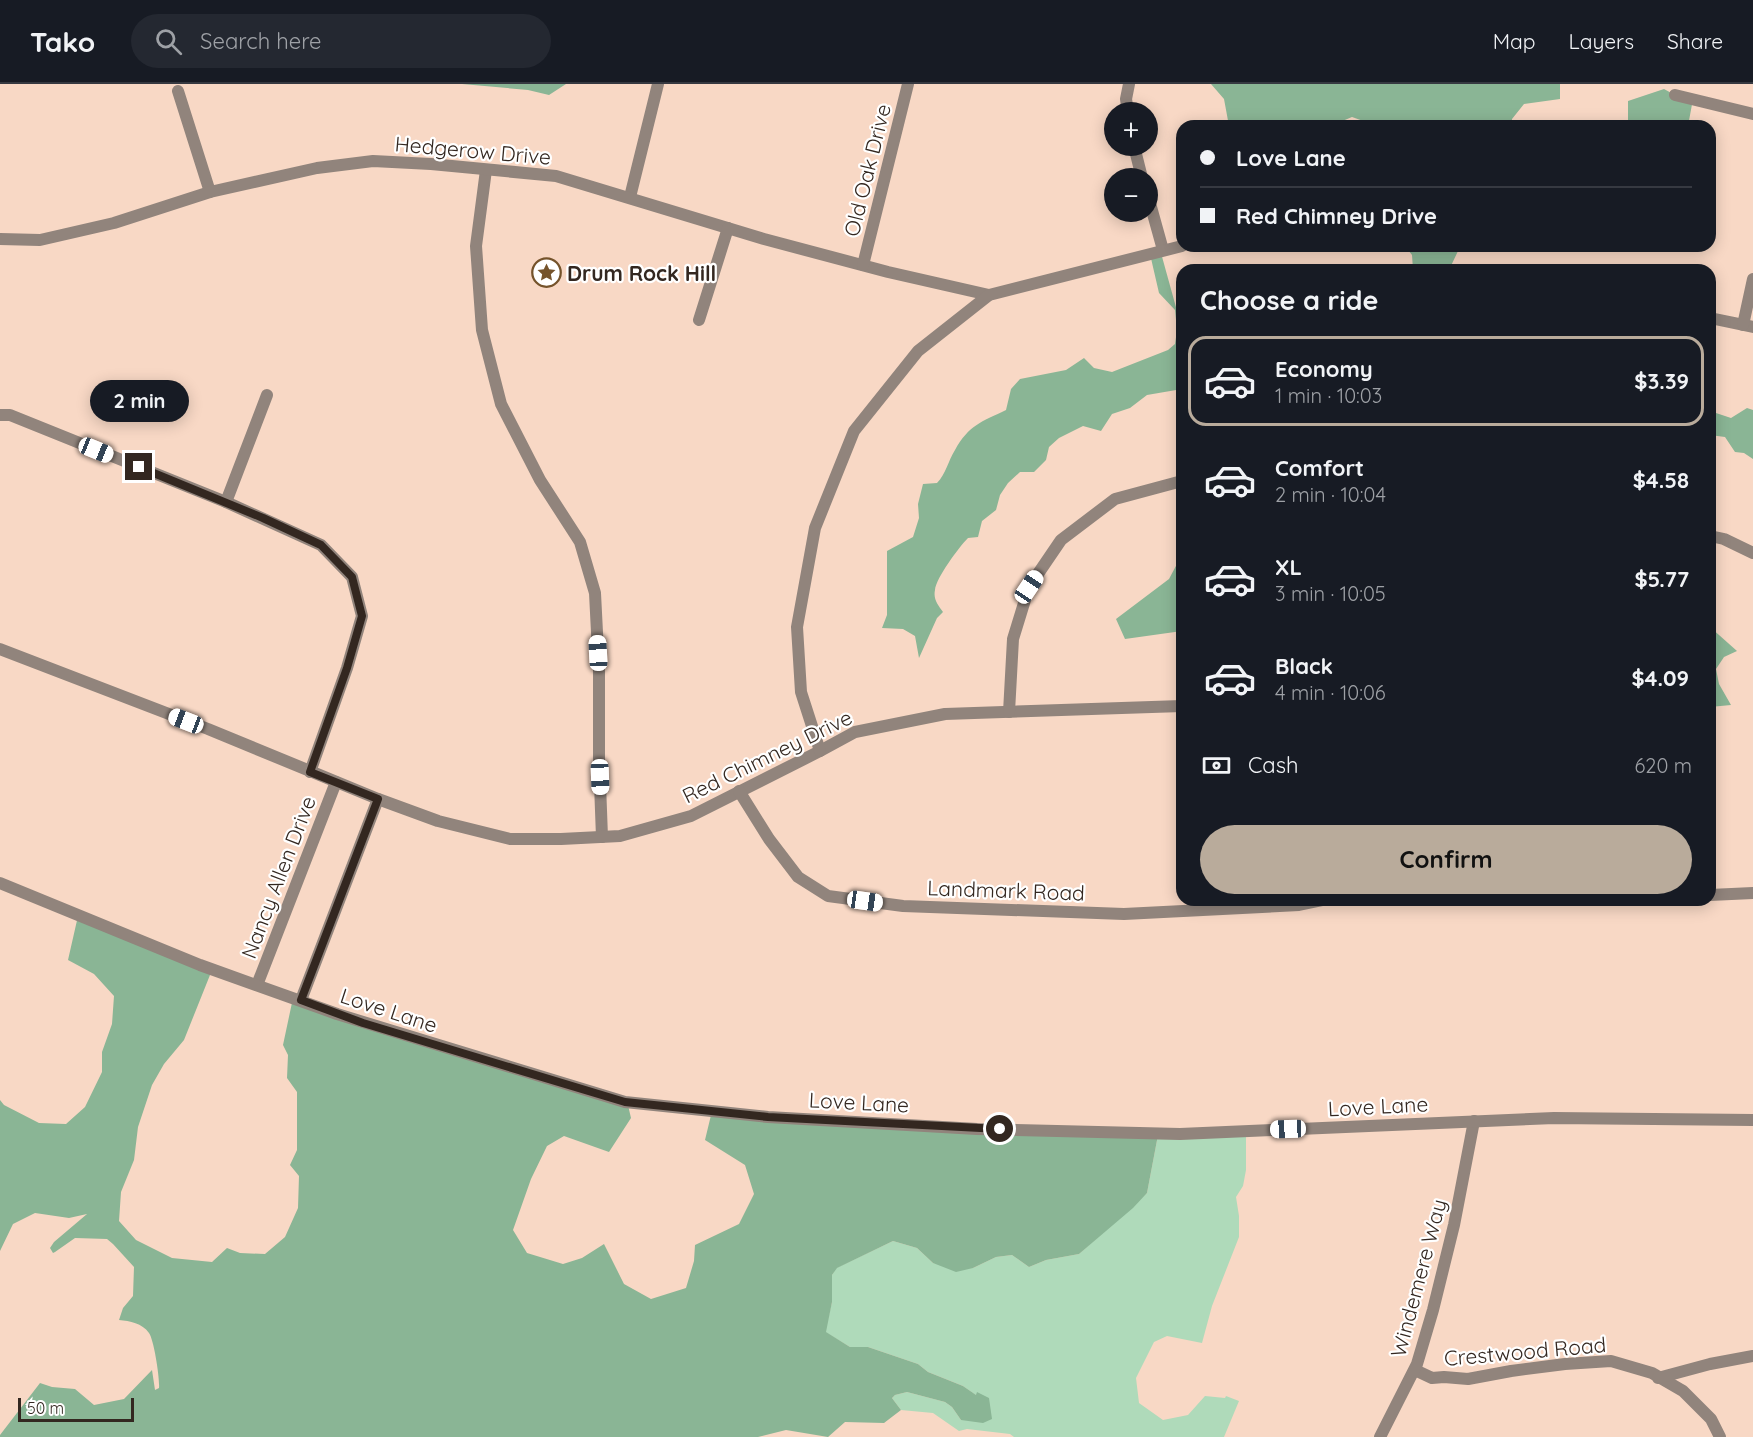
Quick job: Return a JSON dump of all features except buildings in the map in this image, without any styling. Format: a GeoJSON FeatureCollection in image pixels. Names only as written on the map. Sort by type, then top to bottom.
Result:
{"type":"FeatureCollection","features":[{"type":"Feature","properties":{"kind":"street"},"geometry":{"type":"LineString","coordinates":[[630,197],[658,84]]}},
{"type":"Feature","properties":{"kind":"street","name":"Old Oak Drive"},"geometry":{"type":"LineString","coordinates":[[863,265],[909,84]]}},
{"type":"Feature","properties":{"kind":"street"},"geometry":{"type":"LineString","coordinates":[[1126,102],[1129,84]]}},
{"type":"Feature","properties":{"kind":"street"},"geometry":{"type":"LineString","coordinates":[[178,91],[210,192]]}},
{"type":"Feature","properties":{"kind":"street"},"geometry":{"type":"LineString","coordinates":[[1675,95],[1753,114]]}},
{"type":"Feature","properties":{"kind":"street","name":"Hedgerow Drive"},"geometry":{"type":"LineString","coordinates":[[0,239],[40,240],[114,223],[210,192],[317,168],[373,161],[431,164],[556,176],[728,228],[863,265],[989,295]]}},
{"type":"Feature","properties":{"kind":"street"},"geometry":{"type":"LineString","coordinates":[[486,170],[476,246],[482,330],[501,404],[540,480],[580,542],[595,593],[602,837]]}},
{"type":"Feature","properties":{"kind":"street"},"geometry":{"type":"LineString","coordinates":[[1155,222],[1163,250]]}},
{"type":"Feature","properties":{"kind":"street"},"geometry":{"type":"LineString","coordinates":[[699,320],[728,228]]}},
{"type":"Feature","properties":{"kind":"street"},"geometry":{"type":"LineString","coordinates":[[820,751],[801,693],[797,627],[815,528],[854,431],[918,351],[989,295],[1176,247]]}},
{"type":"Feature","properties":{"kind":"street"},"geometry":{"type":"LineString","coordinates":[[1716,319],[1748,326],[1753,279]]}},
{"type":"Feature","properties":{"kind":"street"},"geometry":{"type":"LineString","coordinates":[[226,502],[267,395]]}},
{"type":"Feature","properties":{"kind":"street"},"geometry":{"type":"LineString","coordinates":[[0,415],[10,415],[226,502],[321,545],[352,577],[362,616],[347,668],[310,772]]}},
{"type":"Feature","properties":{"kind":"street"},"geometry":{"type":"LineString","coordinates":[[1009,712],[1013,639],[1029,587],[1061,540],[1115,499],[1176,483]]}},
{"type":"Feature","properties":{"kind":"street"},"geometry":{"type":"LineString","coordinates":[[1716,537],[1753,553]]}},
{"type":"Feature","properties":{"kind":"street","name":"Red Chimney Drive"},"geometry":{"type":"LineString","coordinates":[[0,649],[208,729],[378,799],[438,821],[510,840],[620,836],[692,816],[855,732],[945,714],[1176,706]]}},
{"type":"Feature","properties":{"kind":"street","name":"Nancy Allen Drive"},"geometry":{"type":"LineString","coordinates":[[257,985],[336,782]]}},
{"type":"Feature","properties":{"kind":"street","name":"Landmark Road"},"geometry":{"type":"LineString","coordinates":[[739,791],[769,839],[798,877],[828,896],[903,906],[1124,914],[1280,906]]}},
{"type":"Feature","properties":{"kind":"street"},"geometry":{"type":"LineString","coordinates":[[301,1000],[378,799]]}},
{"type":"Feature","properties":{"kind":"street","name":"Love Lane"},"geometry":{"type":"LineString","coordinates":[[0,884],[200,965],[363,1023],[625,1102],[768,1117],[977,1129],[1180,1134],[1554,1118],[1753,1120]]}},
{"type":"Feature","properties":{"kind":"street"},"geometry":{"type":"LineString","coordinates":[[1716,895],[1753,894]]}},
{"type":"Feature","properties":{"kind":"street","name":"Windemere Way"},"geometry":{"type":"LineString","coordinates":[[1380,1437],[1414,1370],[1433,1310],[1454,1225],[1474,1121]]}},
{"type":"Feature","properties":{"kind":"street"},"geometry":{"type":"LineString","coordinates":[[1658,1378],[1710,1364],[1753,1356]]}},
{"type":"Feature","properties":{"kind":"street","name":"Crestwood Road"},"geometry":{"type":"LineString","coordinates":[[1414,1370],[1432,1378],[1468,1379],[1565,1364],[1611,1361],[1652,1374],[1683,1391],[1711,1419],[1720,1437]]}},
{"type":"Feature","properties":{"kind":"green space"},"geometry":{"type":"Polygon","coordinates":[[[462,84],[566,84],[549,95],[528,90],[462,84]]]}},
{"type":"Feature","properties":{"kind":"green space"},"geometry":{"type":"Polygon","coordinates":[[[1211,84],[1560,84],[1560,99],[1524,104],[1512,120],[1360,120],[1352,117],[1345,120],[1228,120],[1224,99],[1211,84]]]}},
{"type":"Feature","properties":{"kind":"green space"},"geometry":{"type":"Polygon","coordinates":[[[1664,89],[1675,95],[1693,99],[1689,120],[1628,120],[1628,101],[1664,89]]]}},
{"type":"Feature","properties":{"kind":"green space"},"geometry":{"type":"Polygon","coordinates":[[[1410,252],[1458,252],[1452,264],[1413,264],[1410,252]]]}},
{"type":"Feature","properties":{"kind":"green space"},"geometry":{"type":"Polygon","coordinates":[[[1161,253],[1176,307],[1176,320],[1175,310],[1159,293],[1150,254],[1161,253]]]}},
{"type":"Feature","properties":{"kind":"green space"},"geometry":{"type":"Polygon","coordinates":[[[1176,337],[1176,390],[1147,395],[1130,408],[1112,414],[1101,431],[1083,426],[1059,438],[1049,447],[1046,460],[1034,472],[1020,472],[1008,483],[1000,495],[996,510],[982,521],[978,537],[968,538],[939,578],[935,596],[943,612],[937,618],[919,658],[915,636],[903,629],[882,628],[887,615],[887,551],[913,537],[919,518],[918,504],[923,484],[937,483],[943,476],[965,435],[983,421],[1006,410],[1011,389],[1020,379],[1066,370],[1084,358],[1094,368],[1112,372],[1168,350],[1175,344],[1176,337]]]}},
{"type":"Feature","properties":{"kind":"green space"},"geometry":{"type":"Polygon","coordinates":[[[1747,408],[1753,410],[1753,459],[1744,453],[1735,452],[1725,437],[1716,436],[1716,413],[1731,418],[1747,408]]]}},
{"type":"Feature","properties":{"kind":"green space"},"geometry":{"type":"Polygon","coordinates":[[[1176,566],[1176,632],[1125,639],[1116,619],[1169,579],[1176,566]]]}},
{"type":"Feature","properties":{"kind":"green space"},"geometry":{"type":"Polygon","coordinates":[[[1716,632],[1737,651],[1724,657],[1716,669],[1716,632]]]}},
{"type":"Feature","properties":{"kind":"green space"},"geometry":{"type":"Polygon","coordinates":[[[1716,669],[1719,684],[1731,705],[1716,706],[1716,669]]]}},
{"type":"Feature","properties":{"kind":"green space"},"geometry":{"type":"Polygon","coordinates":[[[78,916],[212,970],[184,1040],[164,1064],[152,1085],[138,1127],[134,1160],[121,1192],[119,1221],[136,1240],[172,1258],[212,1262],[227,1248],[240,1253],[265,1254],[285,1237],[298,1208],[299,1176],[290,1165],[297,1150],[297,1092],[287,1078],[288,1055],[283,1045],[293,998],[627,1101],[631,1118],[609,1152],[564,1136],[547,1146],[531,1179],[513,1230],[527,1253],[563,1264],[582,1258],[604,1244],[624,1284],[651,1299],[686,1288],[694,1261],[695,1245],[739,1224],[754,1194],[745,1165],[705,1140],[712,1111],[1158,1135],[1147,1193],[1133,1208],[1079,1254],[1046,1260],[1029,1267],[1012,1255],[996,1257],[973,1268],[956,1272],[933,1263],[917,1248],[893,1241],[837,1268],[832,1275],[832,1302],[826,1332],[850,1347],[868,1347],[918,1364],[928,1372],[963,1386],[976,1395],[977,1392],[989,1398],[992,1419],[983,1423],[961,1420],[952,1407],[945,1402],[907,1392],[892,1398],[901,1410],[884,1423],[845,1422],[828,1437],[786,1430],[758,1437],[0,1437],[40,1383],[52,1387],[75,1389],[94,1405],[124,1399],[152,1370],[155,1390],[159,1388],[153,1343],[149,1333],[139,1325],[119,1320],[123,1308],[133,1296],[134,1267],[107,1239],[75,1238],[53,1253],[50,1248],[87,1214],[69,1218],[35,1213],[13,1224],[0,1251],[0,1100],[4,1105],[39,1123],[66,1124],[85,1107],[102,1072],[102,1052],[112,1024],[114,996],[94,974],[68,960],[78,916]]]}},
{"type":"Feature","properties":{"kind":"green space"},"geometry":{"type":"Polygon","coordinates":[[[1246,1132],[1246,1170],[1243,1186],[1236,1197],[1239,1237],[1212,1306],[1202,1343],[1167,1336],[1154,1342],[1136,1378],[1139,1403],[1163,1420],[1188,1415],[1205,1396],[1225,1398],[1226,1396],[1239,1401],[1224,1437],[1014,1437],[1010,1434],[967,1429],[959,1431],[933,1413],[901,1410],[892,1398],[907,1392],[945,1402],[952,1407],[961,1420],[977,1396],[963,1386],[928,1372],[918,1364],[868,1347],[850,1347],[825,1332],[832,1302],[832,1275],[836,1268],[893,1241],[917,1248],[933,1263],[973,1268],[996,1257],[1012,1255],[1029,1267],[1046,1260],[1079,1254],[1147,1193],[1158,1135],[1246,1132]]]}},
{"type":"Feature","properties":{"kind":"place","name":"Drum Rock Hill"},"geometry":{"type":"Point","coordinates":[546,273]}},
{"type":"Feature","properties":{"kind":"route"},"geometry":{"type":"LineString","coordinates":[[139,467],[226,502],[321,545],[352,577],[362,616],[347,668],[310,772],[378,799],[301,1000],[363,1023],[625,1102],[768,1117],[1000,1129]]}}]}
